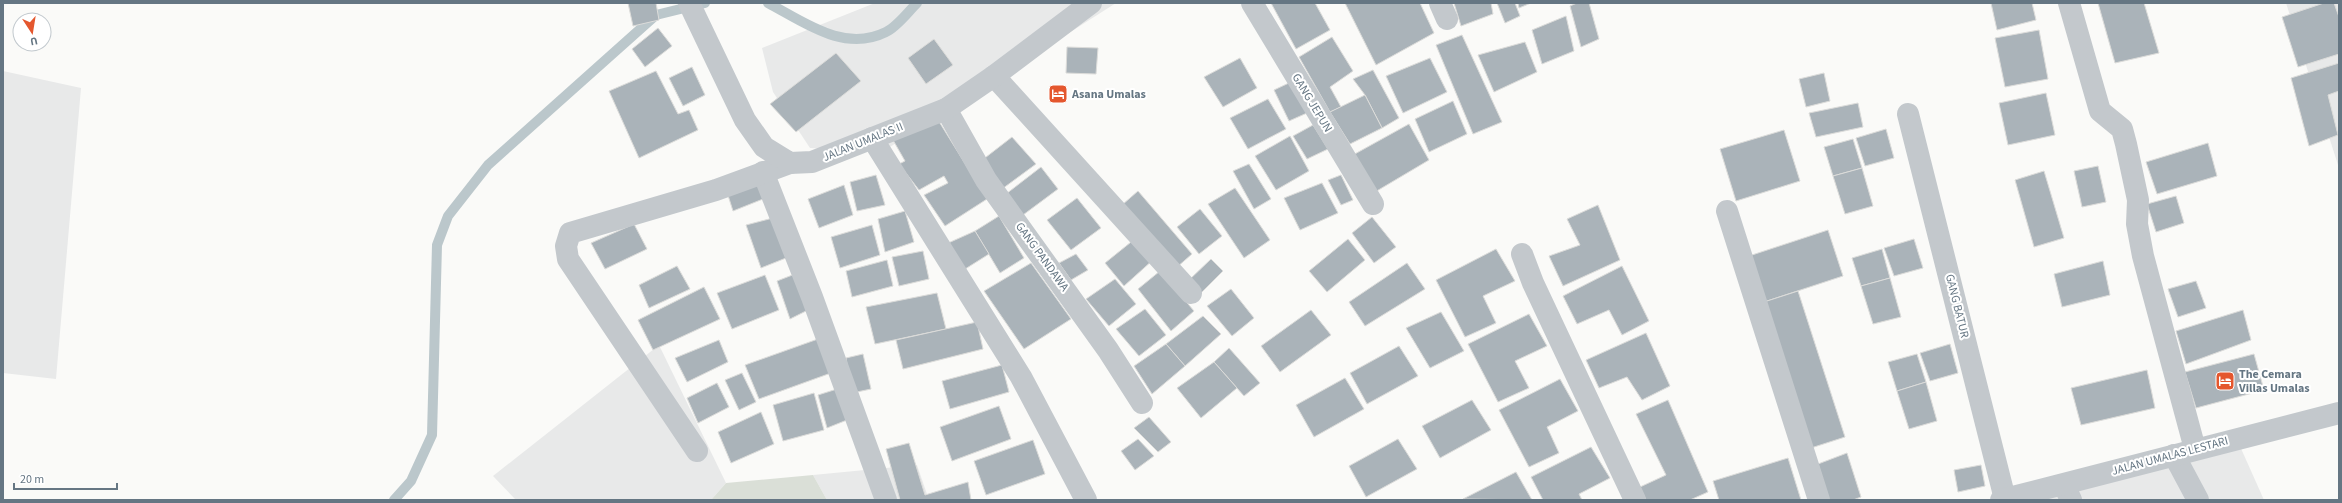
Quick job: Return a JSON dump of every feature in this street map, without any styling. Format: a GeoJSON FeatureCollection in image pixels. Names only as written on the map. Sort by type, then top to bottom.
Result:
{"type":"FeatureCollection","features":[{"type":"Feature","properties":{"kind":"street","name":"JALAN UMALAS II"},"geometry":{"type":"LineString","coordinates":[[697,451],[568,259],[566,246],[570,233],[716,190],[790,163],[812,162],[946,109],[994,76],[1091,3]]}},
{"type":"Feature","properties":{"kind":"street","name":"GANG JEPUN"},"geometry":{"type":"LineString","coordinates":[[1252,3],[1373,204]]}},
{"type":"Feature","properties":{"kind":"street"},"geometry":{"type":"LineString","coordinates":[[2069,3],[2100,111],[2122,129],[2138,200],[2137,224],[2143,256],[2195,449]]}},
{"type":"Feature","properties":{"kind":"street"},"geometry":{"type":"LineString","coordinates":[[691,7],[745,120],[764,147],[790,163]]}},
{"type":"Feature","properties":{"kind":"street"},"geometry":{"type":"LineString","coordinates":[[994,76],[1191,293]]}},
{"type":"Feature","properties":{"kind":"street","name":"GANG PANDAWA"},"geometry":{"type":"LineString","coordinates":[[946,109],[986,180],[1108,350],[1142,403]]}},
{"type":"Feature","properties":{"kind":"street","name":"GANG BATUR"},"geometry":{"type":"LineString","coordinates":[[1908,114],[2003,499]]}},
{"type":"Feature","properties":{"kind":"street"},"geometry":{"type":"LineString","coordinates":[[872,138],[1020,377],[1086,500]]}},
{"type":"Feature","properties":{"kind":"street"},"geometry":{"type":"LineString","coordinates":[[763,172],[812,297],[886,500]]}},
{"type":"Feature","properties":{"kind":"street"},"geometry":{"type":"LineString","coordinates":[[1728,211],[1819,500]]}},
{"type":"Feature","properties":{"kind":"street"},"geometry":{"type":"LineString","coordinates":[[1522,254],[1533,283],[1635,500]]}},
{"type":"Feature","properties":{"kind":"street","name":"JALAN UMALAS LESTARI"},"geometry":{"type":"LineString","coordinates":[[2003,499],[2067,493],[2174,455],[2339,413]]}},
{"type":"Feature","properties":{"kind":"street"},"geometry":{"type":"LineString","coordinates":[[2174,455],[2198,500]]}},
{"type":"Feature","properties":{"kind":"shaded area"},"geometry":{"type":"Polygon","coordinates":[[[875,3],[1116,3],[882,152],[810,148],[773,92],[762,48],[875,3]]]}},
{"type":"Feature","properties":{"kind":"shaded area"},"geometry":{"type":"Polygon","coordinates":[[[2286,3],[2339,3],[2339,168],[2286,3]]]}},
{"type":"Feature","properties":{"kind":"shaded area"},"geometry":{"type":"Polygon","coordinates":[[[3,71],[81,88],[56,379],[3,373],[3,71]]]}},
{"type":"Feature","properties":{"kind":"shaded area"},"geometry":{"type":"Polygon","coordinates":[[[659,345],[726,483],[711,500],[516,500],[493,476],[659,345]]]}},
{"type":"Feature","properties":{"kind":"shaded area"},"geometry":{"type":"Polygon","coordinates":[[[2239,444],[2264,500],[2030,500],[2239,444]]]}},
{"type":"Feature","properties":{"kind":"shaded area"},"geometry":{"type":"Polygon","coordinates":[[[917,465],[929,500],[827,500],[813,475],[917,465]]]}},
{"type":"Feature","properties":{"kind":"shaded area"},"geometry":{"type":"Polygon","coordinates":[[[813,475],[827,500],[711,500],[726,483],[813,475]]]}},
{"type":"Feature","properties":{"kind":"building"},"geometry":{"type":"Polygon","coordinates":[[[628,3],[656,3],[659,20],[633,26],[628,3]]]}},
{"type":"Feature","properties":{"kind":"building"},"geometry":{"type":"Polygon","coordinates":[[[1271,3],[1315,3],[1330,30],[1296,49],[1271,3]]]}},
{"type":"Feature","properties":{"kind":"building"},"geometry":{"type":"Polygon","coordinates":[[[1345,3],[1420,3],[1434,33],[1376,65],[1345,3]]]}},
{"type":"Feature","properties":{"kind":"building"},"geometry":{"type":"Polygon","coordinates":[[[1454,3],[1491,3],[1493,14],[1461,26],[1454,3]]]}},
{"type":"Feature","properties":{"kind":"building"},"geometry":{"type":"Polygon","coordinates":[[[1497,3],[1515,3],[1520,16],[1505,23],[1497,3]]]}},
{"type":"Feature","properties":{"kind":"building"},"geometry":{"type":"Polygon","coordinates":[[[1518,3],[1531,3],[1519,8],[1518,3]]]}},
{"type":"Feature","properties":{"kind":"building"},"geometry":{"type":"Polygon","coordinates":[[[1577,3],[1589,3],[1599,39],[1581,47],[1570,6],[1577,3]]]}},
{"type":"Feature","properties":{"kind":"building"},"geometry":{"type":"Polygon","coordinates":[[[1991,3],[2032,3],[2036,20],[1997,30],[1991,3]]]}},
{"type":"Feature","properties":{"kind":"building"},"geometry":{"type":"Polygon","coordinates":[[[2098,3],[2144,3],[2159,53],[2115,63],[2098,3]]]}},
{"type":"Feature","properties":{"kind":"building"},"geometry":{"type":"Polygon","coordinates":[[[2324,3],[2334,3],[2339,17],[2339,54],[2298,67],[2282,17],[2324,3]]]}},
{"type":"Feature","properties":{"kind":"building"},"geometry":{"type":"Polygon","coordinates":[[[1566,16],[1574,51],[1542,64],[1532,30],[1566,16]]]}},
{"type":"Feature","properties":{"kind":"building"},"geometry":{"type":"Polygon","coordinates":[[[658,28],[672,46],[645,67],[632,49],[658,28]]]}},
{"type":"Feature","properties":{"kind":"building"},"geometry":{"type":"Polygon","coordinates":[[[2039,30],[2048,79],[2005,87],[1995,38],[2039,30]]]}},
{"type":"Feature","properties":{"kind":"building"},"geometry":{"type":"Polygon","coordinates":[[[1462,35],[1502,122],[1473,134],[1436,45],[1462,35]]]}},
{"type":"Feature","properties":{"kind":"building"},"geometry":{"type":"Polygon","coordinates":[[[1332,37],[1353,71],[1330,87],[1341,107],[1330,112],[1299,57],[1332,37]]]}},
{"type":"Feature","properties":{"kind":"building"},"geometry":{"type":"Polygon","coordinates":[[[934,39],[953,65],[926,84],[908,58],[934,39]]]}},
{"type":"Feature","properties":{"kind":"building"},"geometry":{"type":"Polygon","coordinates":[[[1525,42],[1537,72],[1494,92],[1478,55],[1525,42]]]}},
{"type":"Feature","properties":{"kind":"building"},"geometry":{"type":"Polygon","coordinates":[[[1067,47],[1098,48],[1096,74],[1066,73],[1067,47]]]}},
{"type":"Feature","properties":{"kind":"building"},"geometry":{"type":"Polygon","coordinates":[[[836,53],[861,81],[796,132],[770,104],[836,53]]]}},
{"type":"Feature","properties":{"kind":"building"},"geometry":{"type":"Polygon","coordinates":[[[1240,58],[1257,88],[1223,107],[1204,77],[1240,58]]]}},
{"type":"Feature","properties":{"kind":"building"},"geometry":{"type":"Polygon","coordinates":[[[1430,58],[1447,92],[1403,113],[1386,76],[1430,58]]]}},
{"type":"Feature","properties":{"kind":"building"},"geometry":{"type":"Polygon","coordinates":[[[2339,63],[2339,91],[2328,95],[2338,135],[2309,146],[2291,78],[2339,63]]]}},
{"type":"Feature","properties":{"kind":"building"},"geometry":{"type":"Polygon","coordinates":[[[692,67],[705,95],[683,106],[669,78],[692,67]]]}},
{"type":"Feature","properties":{"kind":"building"},"geometry":{"type":"Polygon","coordinates":[[[1373,70],[1399,118],[1382,128],[1365,95],[1353,79],[1373,70]]]}},
{"type":"Feature","properties":{"kind":"building"},"geometry":{"type":"Polygon","coordinates":[[[656,71],[678,114],[689,110],[698,130],[639,158],[609,91],[656,71]]]}},
{"type":"Feature","properties":{"kind":"building"},"geometry":{"type":"Polygon","coordinates":[[[1824,73],[1830,101],[1806,107],[1799,79],[1824,73]]]}},
{"type":"Feature","properties":{"kind":"building"},"geometry":{"type":"Polygon","coordinates":[[[1291,82],[1307,113],[1289,121],[1274,90],[1291,82]]]}},
{"type":"Feature","properties":{"kind":"building"},"geometry":{"type":"Polygon","coordinates":[[[2046,93],[2055,135],[2008,145],[1999,103],[2046,93]]]}},
{"type":"Feature","properties":{"kind":"building"},"geometry":{"type":"Polygon","coordinates":[[[1365,95],[1382,128],[1350,144],[1330,112],[1365,95]]]}},
{"type":"Feature","properties":{"kind":"building"},"geometry":{"type":"Polygon","coordinates":[[[1268,99],[1286,129],[1248,149],[1230,118],[1268,99]]]}},
{"type":"Feature","properties":{"kind":"building"},"geometry":{"type":"Polygon","coordinates":[[[1453,101],[1467,134],[1429,152],[1415,119],[1453,101]]]}},
{"type":"Feature","properties":{"kind":"building"},"geometry":{"type":"Polygon","coordinates":[[[1858,103],[1863,127],[1816,137],[1809,113],[1858,103]]]}},
{"type":"Feature","properties":{"kind":"building"},"geometry":{"type":"Polygon","coordinates":[[[938,120],[987,199],[945,226],[924,195],[948,183],[944,176],[919,190],[899,164],[905,161],[893,140],[938,120]]]}},
{"type":"Feature","properties":{"kind":"building"},"geometry":{"type":"Polygon","coordinates":[[[1409,124],[1429,160],[1375,192],[1353,155],[1409,124]]]}},
{"type":"Feature","properties":{"kind":"building"},"geometry":{"type":"Polygon","coordinates":[[[1313,125],[1328,149],[1307,159],[1293,136],[1313,125]]]}},
{"type":"Feature","properties":{"kind":"building"},"geometry":{"type":"Polygon","coordinates":[[[1886,129],[1894,158],[1865,166],[1856,138],[1886,129]]]}},
{"type":"Feature","properties":{"kind":"building"},"geometry":{"type":"Polygon","coordinates":[[[1784,130],[1800,181],[1736,201],[1720,149],[1784,130]]]}},
{"type":"Feature","properties":{"kind":"building"},"geometry":{"type":"Polygon","coordinates":[[[1290,136],[1309,171],[1276,190],[1255,156],[1290,136]]]}},
{"type":"Feature","properties":{"kind":"building"},"geometry":{"type":"Polygon","coordinates":[[[1012,137],[1036,164],[1002,189],[981,161],[1012,137]]]}},
{"type":"Feature","properties":{"kind":"building"},"geometry":{"type":"Polygon","coordinates":[[[1853,139],[1862,168],[1833,176],[1824,147],[1853,139]]]}},
{"type":"Feature","properties":{"kind":"building"},"geometry":{"type":"Polygon","coordinates":[[[2208,143],[2217,176],[2157,194],[2146,162],[2208,143]]]}},
{"type":"Feature","properties":{"kind":"building"},"geometry":{"type":"Polygon","coordinates":[[[1249,164],[1271,199],[1254,209],[1233,171],[1249,164]]]}},
{"type":"Feature","properties":{"kind":"building"},"geometry":{"type":"Polygon","coordinates":[[[2098,166],[2106,202],[2082,207],[2074,171],[2098,166]]]}},
{"type":"Feature","properties":{"kind":"building"},"geometry":{"type":"Polygon","coordinates":[[[1041,167],[1058,189],[1023,215],[1006,194],[1041,167]]]}},
{"type":"Feature","properties":{"kind":"building"},"geometry":{"type":"Polygon","coordinates":[[[1862,168],[1873,206],[1845,214],[1833,176],[1862,168]]]}},
{"type":"Feature","properties":{"kind":"building"},"geometry":{"type":"Polygon","coordinates":[[[2044,171],[2064,238],[2034,247],[2015,180],[2044,171]]]}},
{"type":"Feature","properties":{"kind":"building"},"geometry":{"type":"Polygon","coordinates":[[[756,175],[763,199],[733,211],[726,189],[756,175]]]}},
{"type":"Feature","properties":{"kind":"building"},"geometry":{"type":"Polygon","coordinates":[[[876,175],[885,205],[857,211],[850,182],[876,175]]]}},
{"type":"Feature","properties":{"kind":"building"},"geometry":{"type":"Polygon","coordinates":[[[1341,175],[1353,200],[1341,205],[1328,180],[1341,175]]]}},
{"type":"Feature","properties":{"kind":"building"},"geometry":{"type":"Polygon","coordinates":[[[1322,183],[1338,213],[1300,230],[1284,198],[1322,183]]]}},
{"type":"Feature","properties":{"kind":"building"},"geometry":{"type":"Polygon","coordinates":[[[844,185],[853,215],[819,228],[808,199],[844,185]]]}},
{"type":"Feature","properties":{"kind":"building"},"geometry":{"type":"Polygon","coordinates":[[[1235,188],[1270,240],[1244,258],[1208,204],[1235,188]]]}},
{"type":"Feature","properties":{"kind":"building"},"geometry":{"type":"Polygon","coordinates":[[[1138,191],[1192,254],[1176,268],[1122,205],[1138,191]]]}},
{"type":"Feature","properties":{"kind":"building"},"geometry":{"type":"Polygon","coordinates":[[[2176,196],[2184,223],[2156,232],[2147,204],[2176,196]]]}},
{"type":"Feature","properties":{"kind":"building"},"geometry":{"type":"Polygon","coordinates":[[[1077,198],[1101,228],[1071,250],[1047,220],[1077,198]]]}},
{"type":"Feature","properties":{"kind":"building"},"geometry":{"type":"Polygon","coordinates":[[[1598,205],[1620,260],[1563,286],[1549,256],[1580,245],[1567,219],[1598,205]]]}},
{"type":"Feature","properties":{"kind":"building"},"geometry":{"type":"Polygon","coordinates":[[[1200,209],[1222,236],[1199,254],[1177,227],[1200,209]]]}},
{"type":"Feature","properties":{"kind":"building"},"geometry":{"type":"Polygon","coordinates":[[[905,211],[914,242],[885,252],[878,219],[905,211]]]}},
{"type":"Feature","properties":{"kind":"building"},"geometry":{"type":"Polygon","coordinates":[[[999,216],[1024,258],[1000,273],[975,231],[999,216]]]}},
{"type":"Feature","properties":{"kind":"building"},"geometry":{"type":"Polygon","coordinates":[[[1372,217],[1396,247],[1374,263],[1352,233],[1372,217]]]}},
{"type":"Feature","properties":{"kind":"building"},"geometry":{"type":"Polygon","coordinates":[[[773,218],[786,258],[761,268],[746,225],[773,218]]]}},
{"type":"Feature","properties":{"kind":"building"},"geometry":{"type":"Polygon","coordinates":[[[634,224],[647,249],[605,269],[591,243],[634,224]]]}},
{"type":"Feature","properties":{"kind":"building"},"geometry":{"type":"Polygon","coordinates":[[[872,225],[880,255],[840,268],[831,237],[872,225]]]}},
{"type":"Feature","properties":{"kind":"building"},"geometry":{"type":"Polygon","coordinates":[[[1828,230],[1843,276],[1764,302],[1749,256],[1828,230]]]}},
{"type":"Feature","properties":{"kind":"building"},"geometry":{"type":"Polygon","coordinates":[[[975,231],[989,254],[962,271],[946,244],[975,231]]]}},
{"type":"Feature","properties":{"kind":"building"},"geometry":{"type":"Polygon","coordinates":[[[1136,238],[1154,259],[1124,286],[1105,263],[1136,238]]]}},
{"type":"Feature","properties":{"kind":"building"},"geometry":{"type":"Polygon","coordinates":[[[1348,239],[1365,260],[1327,292],[1309,271],[1348,239]]]}},
{"type":"Feature","properties":{"kind":"building"},"geometry":{"type":"Polygon","coordinates":[[[1914,239],[1923,268],[1894,276],[1884,248],[1914,239]]]}},
{"type":"Feature","properties":{"kind":"building"},"geometry":{"type":"Polygon","coordinates":[[[1496,249],[1515,281],[1483,296],[1496,323],[1465,337],[1436,280],[1496,249]]]}},
{"type":"Feature","properties":{"kind":"building"},"geometry":{"type":"Polygon","coordinates":[[[1882,249],[1890,278],[1861,286],[1852,258],[1882,249]]]}},
{"type":"Feature","properties":{"kind":"building"},"geometry":{"type":"Polygon","coordinates":[[[923,251],[929,279],[899,286],[892,257],[923,251]]]}},
{"type":"Feature","properties":{"kind":"building"},"geometry":{"type":"Polygon","coordinates":[[[1076,254],[1088,270],[1071,280],[1059,263],[1076,254]]]}},
{"type":"Feature","properties":{"kind":"building"},"geometry":{"type":"Polygon","coordinates":[[[1211,259],[1223,271],[1200,294],[1188,281],[1211,259]]]}},
{"type":"Feature","properties":{"kind":"building"},"geometry":{"type":"Polygon","coordinates":[[[887,260],[893,286],[852,297],[846,271],[887,260]]]}},
{"type":"Feature","properties":{"kind":"building"},"geometry":{"type":"Polygon","coordinates":[[[2103,261],[2110,295],[2062,307],[2054,274],[2103,261]]]}},
{"type":"Feature","properties":{"kind":"building"},"geometry":{"type":"Polygon","coordinates":[[[1031,263],[1071,319],[1024,349],[984,291],[1031,263]]]}},
{"type":"Feature","properties":{"kind":"building"},"geometry":{"type":"Polygon","coordinates":[[[1407,263],[1425,289],[1365,326],[1349,302],[1407,263]]]}},
{"type":"Feature","properties":{"kind":"building"},"geometry":{"type":"Polygon","coordinates":[[[677,266],[690,289],[649,308],[639,285],[677,266]]]}},
{"type":"Feature","properties":{"kind":"building"},"geometry":{"type":"Polygon","coordinates":[[[1622,266],[1649,321],[1622,335],[1609,310],[1577,324],[1563,296],[1622,266]]]}},
{"type":"Feature","properties":{"kind":"building"},"geometry":{"type":"Polygon","coordinates":[[[1160,271],[1194,311],[1171,331],[1138,289],[1160,271]]]}},
{"type":"Feature","properties":{"kind":"building"},"geometry":{"type":"Polygon","coordinates":[[[795,274],[808,310],[790,319],[777,281],[795,274]]]}},
{"type":"Feature","properties":{"kind":"building"},"geometry":{"type":"Polygon","coordinates":[[[765,275],[779,310],[732,329],[717,293],[765,275]]]}},
{"type":"Feature","properties":{"kind":"building"},"geometry":{"type":"Polygon","coordinates":[[[1890,278],[1901,317],[1873,324],[1861,286],[1890,278]]]}},
{"type":"Feature","properties":{"kind":"building"},"geometry":{"type":"Polygon","coordinates":[[[1115,279],[1136,304],[1109,326],[1086,299],[1115,279]]]}},
{"type":"Feature","properties":{"kind":"building"},"geometry":{"type":"Polygon","coordinates":[[[2196,281],[2206,308],[2178,317],[2168,289],[2196,281]]]}},
{"type":"Feature","properties":{"kind":"building"},"geometry":{"type":"Polygon","coordinates":[[[704,287],[720,319],[653,350],[638,320],[704,287]]]}},
{"type":"Feature","properties":{"kind":"building"},"geometry":{"type":"Polygon","coordinates":[[[1231,289],[1254,318],[1232,336],[1207,306],[1231,289]]]}},
{"type":"Feature","properties":{"kind":"building"},"geometry":{"type":"Polygon","coordinates":[[[1798,291],[1845,437],[1811,448],[1764,302],[1798,291]]]}},
{"type":"Feature","properties":{"kind":"building"},"geometry":{"type":"Polygon","coordinates":[[[937,293],[946,329],[875,344],[866,307],[937,293]]]}},
{"type":"Feature","properties":{"kind":"building"},"geometry":{"type":"Polygon","coordinates":[[[1145,309],[1166,335],[1139,356],[1116,329],[1145,309]]]}},
{"type":"Feature","properties":{"kind":"building"},"geometry":{"type":"Polygon","coordinates":[[[1311,310],[1331,335],[1280,372],[1261,346],[1311,310]]]}},
{"type":"Feature","properties":{"kind":"building"},"geometry":{"type":"Polygon","coordinates":[[[2243,310],[2251,340],[2186,364],[2176,331],[2243,310]]]}},
{"type":"Feature","properties":{"kind":"building"},"geometry":{"type":"Polygon","coordinates":[[[1441,312],[1464,351],[1430,368],[1406,328],[1441,312]]]}},
{"type":"Feature","properties":{"kind":"building"},"geometry":{"type":"Polygon","coordinates":[[[1529,314],[1547,346],[1515,361],[1529,388],[1498,402],[1468,344],[1529,314]]]}},
{"type":"Feature","properties":{"kind":"building"},"geometry":{"type":"Polygon","coordinates":[[[1203,316],[1221,334],[1185,366],[1166,344],[1203,316]]]}},
{"type":"Feature","properties":{"kind":"building"},"geometry":{"type":"Polygon","coordinates":[[[977,322],[983,349],[903,369],[896,340],[977,322]]]}},
{"type":"Feature","properties":{"kind":"building"},"geometry":{"type":"Polygon","coordinates":[[[1646,333],[1670,386],[1642,400],[1627,377],[1599,388],[1586,360],[1646,333]]]}},
{"type":"Feature","properties":{"kind":"building"},"geometry":{"type":"Polygon","coordinates":[[[818,339],[831,373],[759,399],[745,365],[818,339]]]}},
{"type":"Feature","properties":{"kind":"building"},"geometry":{"type":"Polygon","coordinates":[[[719,340],[728,362],[687,382],[675,358],[719,340]]]}},
{"type":"Feature","properties":{"kind":"building"},"geometry":{"type":"Polygon","coordinates":[[[1166,344],[1185,366],[1152,394],[1134,366],[1166,344]]]}},
{"type":"Feature","properties":{"kind":"building"},"geometry":{"type":"Polygon","coordinates":[[[1950,344],[1958,373],[1930,381],[1920,353],[1950,344]]]}},
{"type":"Feature","properties":{"kind":"building"},"geometry":{"type":"Polygon","coordinates":[[[1399,346],[1418,376],[1367,404],[1350,373],[1399,346]]]}},
{"type":"Feature","properties":{"kind":"building"},"geometry":{"type":"Polygon","coordinates":[[[1229,348],[1260,383],[1244,396],[1214,362],[1229,348]]]}},
{"type":"Feature","properties":{"kind":"building"},"geometry":{"type":"Polygon","coordinates":[[[863,354],[871,389],[852,393],[846,358],[863,354]]]}},
{"type":"Feature","properties":{"kind":"building"},"geometry":{"type":"Polygon","coordinates":[[[1917,354],[1926,382],[1897,391],[1888,362],[1917,354]]]}},
{"type":"Feature","properties":{"kind":"building","name":"The Cemara Villas Umalas"},"geometry":{"type":"Polygon","coordinates":[[[2254,354],[2264,390],[2196,408],[2185,372],[2254,354]]]}},
{"type":"Feature","properties":{"kind":"building"},"geometry":{"type":"Polygon","coordinates":[[[1214,362],[1237,388],[1201,418],[1177,388],[1214,362]]]}},
{"type":"Feature","properties":{"kind":"building"},"geometry":{"type":"Polygon","coordinates":[[[1002,365],[1009,392],[950,409],[942,381],[1002,365]]]}},
{"type":"Feature","properties":{"kind":"building"},"geometry":{"type":"Polygon","coordinates":[[[2147,370],[2155,408],[2081,425],[2071,388],[2147,370]]]}},
{"type":"Feature","properties":{"kind":"building"},"geometry":{"type":"Polygon","coordinates":[[[742,373],[756,402],[739,410],[725,380],[742,373]]]}},
{"type":"Feature","properties":{"kind":"building"},"geometry":{"type":"Polygon","coordinates":[[[1345,378],[1364,409],[1314,437],[1296,405],[1345,378]]]}},
{"type":"Feature","properties":{"kind":"building"},"geometry":{"type":"Polygon","coordinates":[[[1560,379],[1578,411],[1547,427],[1559,453],[1529,467],[1499,410],[1560,379]]]}},
{"type":"Feature","properties":{"kind":"building"},"geometry":{"type":"Polygon","coordinates":[[[1926,382],[1937,421],[1909,429],[1897,391],[1926,382]]]}},
{"type":"Feature","properties":{"kind":"building"},"geometry":{"type":"Polygon","coordinates":[[[717,383],[729,407],[698,423],[687,398],[717,383]]]}},
{"type":"Feature","properties":{"kind":"building"},"geometry":{"type":"Polygon","coordinates":[[[837,389],[847,420],[827,428],[818,395],[837,389]]]}},
{"type":"Feature","properties":{"kind":"building"},"geometry":{"type":"Polygon","coordinates":[[[814,393],[824,430],[783,441],[773,405],[814,393]]]}},
{"type":"Feature","properties":{"kind":"building"},"geometry":{"type":"Polygon","coordinates":[[[1472,400],[1491,430],[1440,458],[1422,426],[1472,400]]]}},
{"type":"Feature","properties":{"kind":"building"},"geometry":{"type":"Polygon","coordinates":[[[1668,400],[1708,492],[1690,500],[1646,500],[1640,487],[1666,475],[1636,414],[1668,400]]]}},
{"type":"Feature","properties":{"kind":"building"},"geometry":{"type":"Polygon","coordinates":[[[999,406],[1011,439],[952,461],[940,427],[999,406]]]}},
{"type":"Feature","properties":{"kind":"building"},"geometry":{"type":"Polygon","coordinates":[[[761,412],[774,444],[731,463],[718,432],[761,412]]]}},
{"type":"Feature","properties":{"kind":"building"},"geometry":{"type":"Polygon","coordinates":[[[1149,417],[1171,442],[1158,452],[1134,428],[1149,417]]]}},
{"type":"Feature","properties":{"kind":"building"},"geometry":{"type":"Polygon","coordinates":[[[1138,439],[1154,456],[1135,470],[1121,451],[1138,439]]]}},
{"type":"Feature","properties":{"kind":"building"},"geometry":{"type":"Polygon","coordinates":[[[1398,439],[1417,469],[1366,497],[1349,466],[1398,439]]]}},
{"type":"Feature","properties":{"kind":"building"},"geometry":{"type":"Polygon","coordinates":[[[1033,440],[1045,474],[986,495],[974,461],[1033,440]]]}},
{"type":"Feature","properties":{"kind":"building"},"geometry":{"type":"Polygon","coordinates":[[[909,443],[925,495],[968,482],[971,500],[900,500],[886,449],[909,443]]]}},
{"type":"Feature","properties":{"kind":"building"},"geometry":{"type":"Polygon","coordinates":[[[1591,447],[1610,478],[1579,494],[1582,500],[1543,500],[1531,477],[1591,447]]]}},
{"type":"Feature","properties":{"kind":"building"},"geometry":{"type":"Polygon","coordinates":[[[1847,453],[1861,497],[1853,500],[1829,500],[1818,464],[1847,453]]]}},
{"type":"Feature","properties":{"kind":"building"},"geometry":{"type":"Polygon","coordinates":[[[1788,458],[1801,500],[1719,500],[1713,481],[1788,458]]]}},
{"type":"Feature","properties":{"kind":"building"},"geometry":{"type":"Polygon","coordinates":[[[1981,465],[1985,486],[1958,492],[1954,470],[1981,465]]]}},
{"type":"Feature","properties":{"kind":"building"},"geometry":{"type":"Polygon","coordinates":[[[1516,472],[1532,500],[1463,499],[1516,472]]]}},
{"type":"Feature","properties":{"kind":"waterway"},"geometry":{"type":"LineString","coordinates":[[394,500],[411,481],[432,435],[437,245],[448,216],[488,165],[656,15],[705,3]]}},
{"type":"Feature","properties":{"kind":"waterway"},"geometry":{"type":"LineString","coordinates":[[768,3],[810,26],[840,37],[855,39],[870,38],[890,30],[917,3]]}},
{"type":"Feature","properties":{"kind":"place","name":"Asana Umalas"},"geometry":{"type":"Point","coordinates":[1058,94]}},
{"type":"Feature","properties":{"kind":"place","name":"The Cemara Villas Umalas"},"geometry":{"type":"Point","coordinates":[2225,381]}}]}
